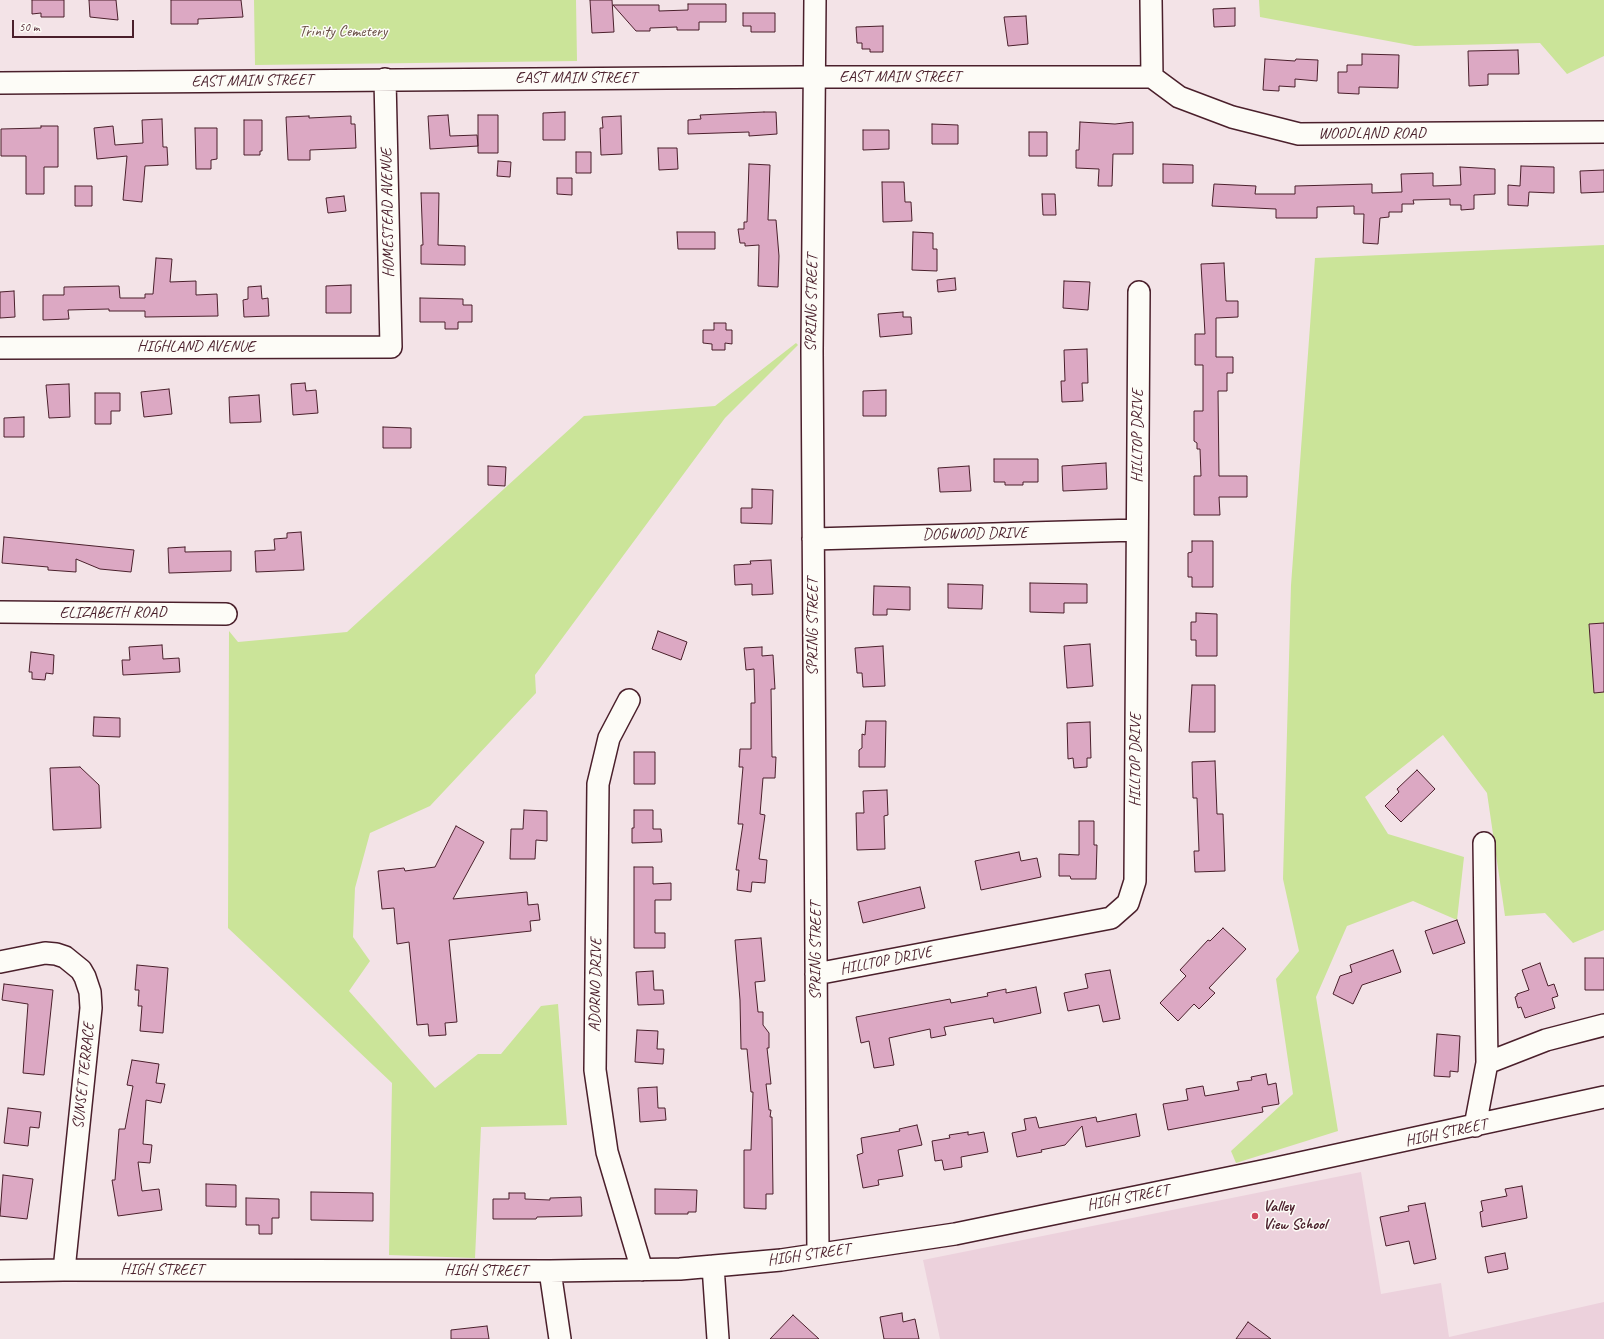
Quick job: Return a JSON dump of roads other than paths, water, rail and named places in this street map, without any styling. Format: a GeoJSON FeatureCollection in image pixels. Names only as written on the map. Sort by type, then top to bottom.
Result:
{"type":"FeatureCollection","features":[{"type":"Feature","properties":{"kind":"street","name":"SPRING STREET"},"geometry":{"type":"LineString","coordinates":[[815,0],[812,351],[818,1254]]}},
{"type":"Feature","properties":{"kind":"street"},"geometry":{"type":"LineString","coordinates":[[1151,0],[1152,77]]}},
{"type":"Feature","properties":{"kind":"street","name":"EAST MAIN STREET"},"geometry":{"type":"LineString","coordinates":[[0,83],[385,79],[1152,77]]}},
{"type":"Feature","properties":{"kind":"street","name":"WOODLAND ROAD"},"geometry":{"type":"LineString","coordinates":[[1152,77],[1179,97],[1232,117],[1299,134],[1604,132]]}},
{"type":"Feature","properties":{"kind":"street","name":"HOMESTEAD AVENUE"},"geometry":{"type":"LineString","coordinates":[[385,79],[391,347]]}},
{"type":"Feature","properties":{"kind":"street","name":"HILLTOP DRIVE"},"geometry":{"type":"LineString","coordinates":[[816,974],[1111,918],[1128,903],[1135,881],[1139,292]]}},
{"type":"Feature","properties":{"kind":"street","name":"HIGHLAND AVENUE"},"geometry":{"type":"LineString","coordinates":[[0,348],[391,347]]}},
{"type":"Feature","properties":{"kind":"street","name":"DOGWOOD DRIVE"},"geometry":{"type":"LineString","coordinates":[[813,539],[1137,530]]}},
{"type":"Feature","properties":{"kind":"street","name":"ELIZABETH ROAD"},"geometry":{"type":"LineString","coordinates":[[0,612],[226,614]]}},
{"type":"Feature","properties":{"kind":"street","name":"ADORNO DRIVE"},"geometry":{"type":"LineString","coordinates":[[629,700],[609,738],[598,784],[595,1070],[606,1152],[642,1270]]}},
{"type":"Feature","properties":{"kind":"street"},"geometry":{"type":"LineString","coordinates":[[1476,1126],[1487,1063],[1484,843]]}},
{"type":"Feature","properties":{"kind":"street","name":"SUNSET TERRACE"},"geometry":{"type":"LineString","coordinates":[[0,962],[45,953],[65,957],[81,970],[90,992],[91,1008],[64,1270]]}},
{"type":"Feature","properties":{"kind":"street"},"geometry":{"type":"LineString","coordinates":[[1487,1063],[1546,1040],[1604,1025]]}},
{"type":"Feature","properties":{"kind":"street","name":"HIGH STREET"},"geometry":{"type":"LineString","coordinates":[[0,1271],[642,1270],[780,1260],[954,1234],[1476,1126],[1604,1097]]}},
{"type":"Feature","properties":{"kind":"street"},"geometry":{"type":"LineString","coordinates":[[713,1266],[718,1339]]}},
{"type":"Feature","properties":{"kind":"street"},"geometry":{"type":"LineString","coordinates":[[550,1271],[560,1339]]}},
{"type":"Feature","properties":{"kind":"place","name":"Valley View School"},"geometry":{"type":"Point","coordinates":[1255,1216]}},
{"type":"Feature","properties":{"kind":"park label","name":"Trinity Cemetery"},"geometry":{"type":"Point","coordinates":[343,32]}}]}
